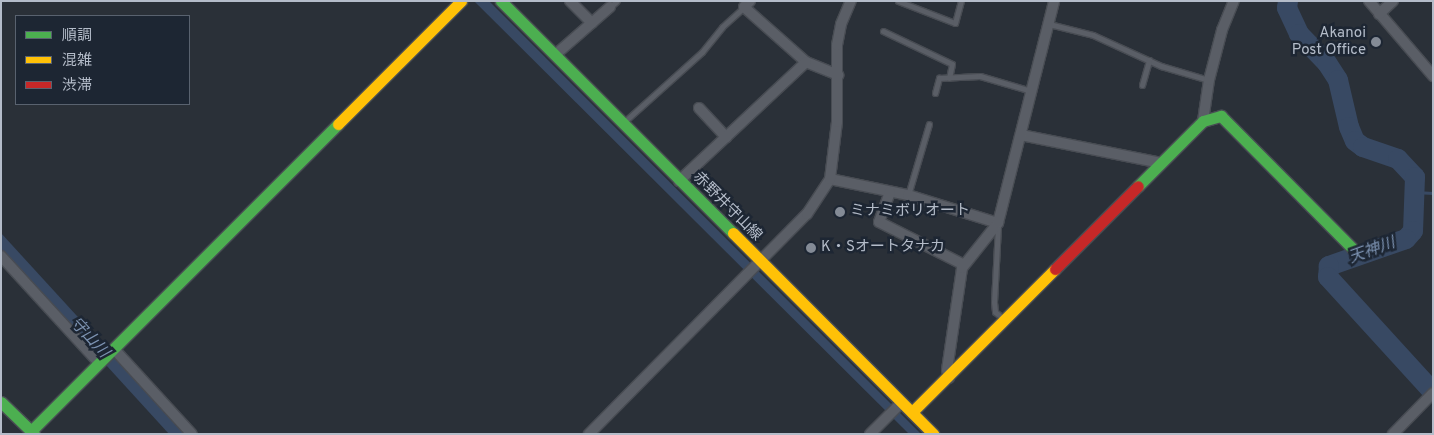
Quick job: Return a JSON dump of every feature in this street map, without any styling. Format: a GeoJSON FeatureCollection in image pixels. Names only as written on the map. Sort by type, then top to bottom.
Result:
{"type":"FeatureCollection","features":[{"type":"Feature","properties":{"kind":"street"},"geometry":{"type":"LineString","coordinates":[[1,402],[32,432],[461,1]]}},
{"type":"Feature","properties":{"kind":"street","name":"赤野井守山線"},"geometry":{"type":"LineString","coordinates":[[501,1],[933,434]]}},
{"type":"Feature","properties":{"kind":"street"},"geometry":{"type":"LineString","coordinates":[[570,1],[592,23]]}},
{"type":"Feature","properties":{"kind":"street"},"geometry":{"type":"LineString","coordinates":[[588,434],[807,214],[830,179],[838,122],[839,75],[837,45],[842,24],[851,1]]}},
{"type":"Feature","properties":{"kind":"street"},"geometry":{"type":"LineString","coordinates":[[948,378],[947,370],[954,310],[964,265],[998,223],[1050,24],[1054,1]]}},
{"type":"Feature","properties":{"kind":"street"},"geometry":{"type":"LineString","coordinates":[[1203,121],[1209,80],[1222,30],[1234,1]]}},
{"type":"Feature","properties":{"kind":"street"},"geometry":{"type":"LineString","coordinates":[[1369,1],[1433,76]]}},
{"type":"Feature","properties":{"kind":"street"},"geometry":{"type":"LineString","coordinates":[[1379,14],[1393,1]]}},
{"type":"Feature","properties":{"kind":"street"},"geometry":{"type":"LineString","coordinates":[[555,55],[614,4]]}},
{"type":"Feature","properties":{"kind":"street"},"geometry":{"type":"LineString","coordinates":[[747,4],[806,62],[839,75]]}},
{"type":"Feature","properties":{"kind":"street"},"geometry":{"type":"LineString","coordinates":[[679,181],[806,62]]}},
{"type":"Feature","properties":{"kind":"street"},"geometry":{"type":"LineString","coordinates":[[698,108],[726,137]]}},
{"type":"Feature","properties":{"kind":"street"},"geometry":{"type":"LineString","coordinates":[[912,412],[1203,121],[1221,116],[1352,248]]}},
{"type":"Feature","properties":{"kind":"street"},"geometry":{"type":"LineString","coordinates":[[1021,135],[1161,164]]}},
{"type":"Feature","properties":{"kind":"street"},"geometry":{"type":"LineString","coordinates":[[830,179],[908,195],[998,223]]}},
{"type":"Feature","properties":{"kind":"street"},"geometry":{"type":"LineString","coordinates":[[890,192],[879,222],[964,265]]}},
{"type":"Feature","properties":{"kind":"street"},"geometry":{"type":"LineString","coordinates":[[1,256],[99,363]]}},
{"type":"Feature","properties":{"kind":"street"},"geometry":{"type":"LineString","coordinates":[[114,348],[192,434]]}},
{"type":"Feature","properties":{"kind":"street"},"geometry":{"type":"LineString","coordinates":[[1392,434],[1433,393]]}},
{"type":"Feature","properties":{"kind":"street"},"geometry":{"type":"LineString","coordinates":[[870,434],[902,402]]}},
{"type":"Feature","properties":{"kind":"lane"},"geometry":{"type":"LineString","coordinates":[[898,1],[955,23],[961,1]]}},
{"type":"Feature","properties":{"kind":"lane"},"geometry":{"type":"LineString","coordinates":[[623,123],[702,52],[722,27],[747,4]]}},
{"type":"Feature","properties":{"kind":"lane"},"geometry":{"type":"LineString","coordinates":[[1050,24],[1093,35],[1161,66],[1209,80]]}},
{"type":"Feature","properties":{"kind":"lane"},"geometry":{"type":"LineString","coordinates":[[883,31],[952,64],[949,78]]}},
{"type":"Feature","properties":{"kind":"lane"},"geometry":{"type":"LineString","coordinates":[[1142,85],[1149,60]]}},
{"type":"Feature","properties":{"kind":"lane"},"geometry":{"type":"LineString","coordinates":[[935,93],[939,78],[980,76],[1032,91]]}},
{"type":"Feature","properties":{"kind":"lane"},"geometry":{"type":"LineString","coordinates":[[908,195],[930,124]]}},
{"type":"Feature","properties":{"kind":"lane"},"geometry":{"type":"LineString","coordinates":[[998,223],[994,302],[995,312],[1006,320]]}},
{"type":"Feature","properties":{"kind":"water"},"geometry":{"type":"Polygon","coordinates":[[[474,1],[489,1],[921,434],[909,434],[474,1]]]}},
{"type":"Feature","properties":{"kind":"water","name":"守山川"},"geometry":{"type":"Polygon","coordinates":[[[1,233],[185,434],[169,434],[1,250],[1,233]]]}},
{"type":"Feature","properties":{"kind":"waterway","name":"天神川"},"geometry":{"type":"LineString","coordinates":[[1288,1],[1287,8],[1299,34],[1327,63],[1338,80],[1349,127],[1355,141],[1363,147],[1398,159],[1415,177],[1413,231],[1406,239],[1329,266],[1328,277],[1433,392]]}},
{"type":"Feature","properties":{"kind":"waterway"},"geometry":{"type":"LineString","coordinates":[[1414,192],[1433,193]]}},
{"type":"Feature","properties":{"kind":"traffic: fast"},"geometry":{"type":"LineString","coordinates":[[501,1],[733,233]]}},
{"type":"Feature","properties":{"kind":"traffic: fast"},"geometry":{"type":"LineString","coordinates":[[1138,186],[1203,121],[1221,116],[1352,248]]}},
{"type":"Feature","properties":{"kind":"traffic: fast"},"geometry":{"type":"LineString","coordinates":[[31,431],[338,124]]}},
{"type":"Feature","properties":{"kind":"traffic: fast"},"geometry":{"type":"LineString","coordinates":[[1,402],[34,434]]}},
{"type":"Feature","properties":{"kind":"traffic: slow"},"geometry":{"type":"LineString","coordinates":[[338,124],[461,1]]}},
{"type":"Feature","properties":{"kind":"traffic: slow"},"geometry":{"type":"LineString","coordinates":[[733,233],[933,434]]}},
{"type":"Feature","properties":{"kind":"traffic: slow"},"geometry":{"type":"LineString","coordinates":[[912,412],[1055,269]]}},
{"type":"Feature","properties":{"kind":"traffic: jam"},"geometry":{"type":"LineString","coordinates":[[1055,269],[1138,186]]}},
{"type":"Feature","properties":{"kind":"place","name":"Akanoi Post Office"},"geometry":{"type":"Point","coordinates":[1376,42]}},
{"type":"Feature","properties":{"kind":"place","name":"ミナミボリオート"},"geometry":{"type":"Point","coordinates":[840,212]}},
{"type":"Feature","properties":{"kind":"place","name":"K・Sオートタナカ"},"geometry":{"type":"Point","coordinates":[811,248]}}]}
